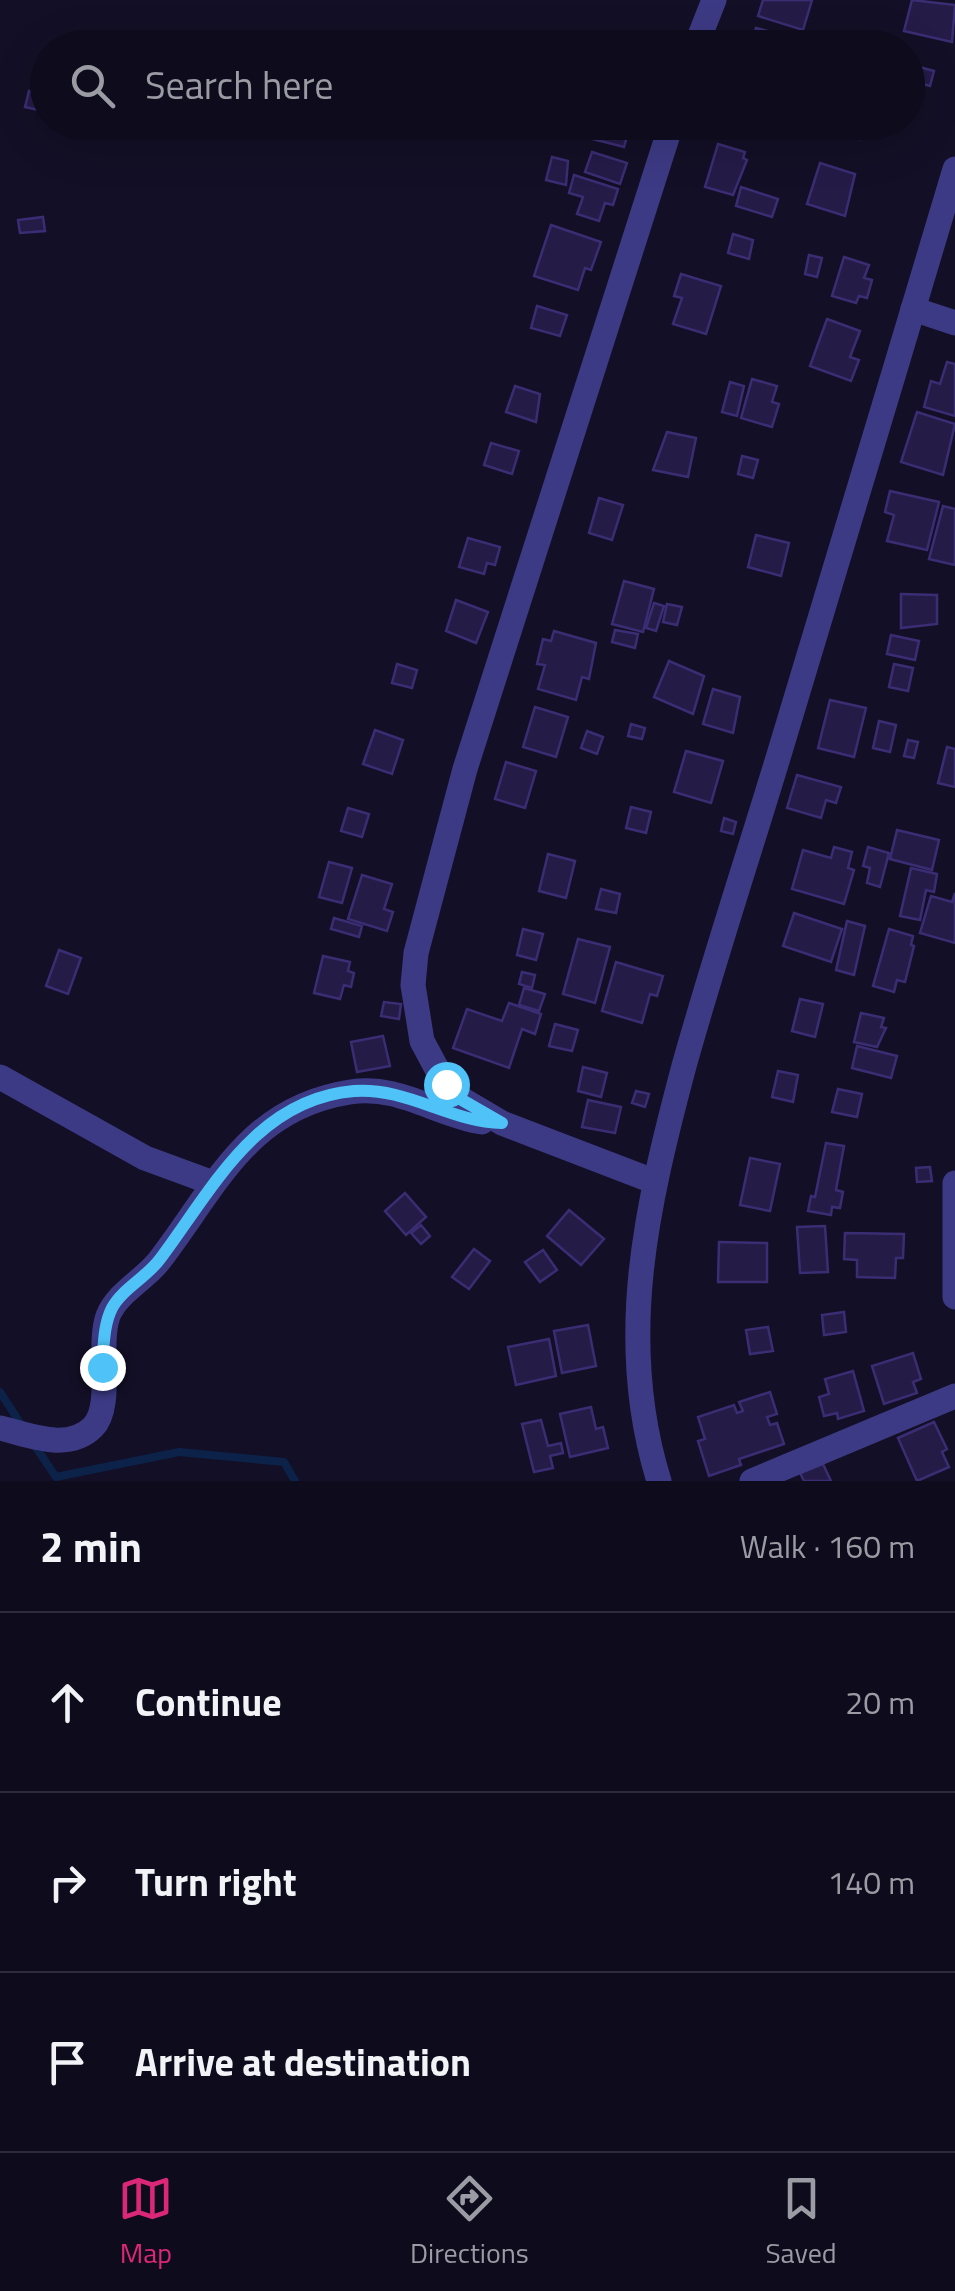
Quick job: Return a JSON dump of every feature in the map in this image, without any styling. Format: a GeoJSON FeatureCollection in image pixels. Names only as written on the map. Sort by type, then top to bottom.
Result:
{"type":"FeatureCollection","features":[{"type":"Feature","properties":{"kind":"street"},"geometry":{"type":"LineString","coordinates":[[702,30],[714,0]]}},
{"type":"Feature","properties":{"kind":"street"},"geometry":{"type":"LineString","coordinates":[[654,1181],[502,1123],[462,1100],[434,1066],[416,1018],[416,952],[465,769],[666,140]]}},
{"type":"Feature","properties":{"kind":"street"},"geometry":{"type":"LineString","coordinates":[[659,1481],[648,1443],[638,1358],[637,1305],[654,1181],[710,974],[955,169]]}},
{"type":"Feature","properties":{"kind":"street"},"geometry":{"type":"LineString","coordinates":[[912,309],[955,323]]}},
{"type":"Feature","properties":{"kind":"street"},"geometry":{"type":"LineString","coordinates":[[0,1078],[145,1158],[213,1184]]}},
{"type":"Feature","properties":{"kind":"street"},"geometry":{"type":"LineString","coordinates":[[0,1428],[60,1441],[80,1437],[97,1424],[104,1404],[106,1320],[114,1302],[157,1263],[248,1141],[277,1116],[354,1091],[416,1099],[474,1121],[502,1123]]}},
{"type":"Feature","properties":{"kind":"street"},"geometry":{"type":"LineString","coordinates":[[955,1183],[955,1297]]}},
{"type":"Feature","properties":{"kind":"street"},"geometry":{"type":"LineString","coordinates":[[752,1481],[955,1396]]}},
{"type":"Feature","properties":{"kind":"building"},"geometry":{"type":"Polygon","coordinates":[[[763,0],[812,0],[803,30],[758,16],[763,0]]]}},
{"type":"Feature","properties":{"kind":"building"},"geometry":{"type":"Polygon","coordinates":[[[912,0],[955,5],[952,42],[925,36],[925,30],[904,30],[912,0]]]}},
{"type":"Feature","properties":{"kind":"building"},"geometry":{"type":"Polygon","coordinates":[[[925,69],[934,71],[930,86],[925,85],[925,69]]]}},
{"type":"Feature","properties":{"kind":"building"},"geometry":{"type":"Polygon","coordinates":[[[597,140],[626,140],[624,147],[597,140]]]}},
{"type":"Feature","properties":{"kind":"building"},"geometry":{"type":"Polygon","coordinates":[[[718,144],[745,152],[743,158],[747,160],[733,195],[705,187],[718,144]]]}},
{"type":"Feature","properties":{"kind":"building"},"geometry":{"type":"Polygon","coordinates":[[[592,152],[627,163],[620,184],[585,172],[592,152]]]}},
{"type":"Feature","properties":{"kind":"building"},"geometry":{"type":"Polygon","coordinates":[[[552,157],[568,161],[566,185],[546,180],[552,157]]]}},
{"type":"Feature","properties":{"kind":"building"},"geometry":{"type":"Polygon","coordinates":[[[820,163],[855,174],[845,216],[807,204],[820,163]]]}},
{"type":"Feature","properties":{"kind":"building"},"geometry":{"type":"Polygon","coordinates":[[[574,175],[618,189],[613,205],[605,203],[599,221],[577,214],[583,197],[569,193],[574,175]]]}},
{"type":"Feature","properties":{"kind":"building"},"geometry":{"type":"Polygon","coordinates":[[[741,187],[778,199],[772,217],[736,206],[741,187]]]}},
{"type":"Feature","properties":{"kind":"building"},"geometry":{"type":"Polygon","coordinates":[[[43,217],[45,231],[20,233],[18,220],[43,217]]]}},
{"type":"Feature","properties":{"kind":"building"},"geometry":{"type":"Polygon","coordinates":[[[551,225],[601,242],[591,270],[585,268],[578,290],[534,276],[551,225]]]}},
{"type":"Feature","properties":{"kind":"building"},"geometry":{"type":"Polygon","coordinates":[[[733,234],[753,240],[749,259],[728,253],[733,234]]]}},
{"type":"Feature","properties":{"kind":"building"},"geometry":{"type":"Polygon","coordinates":[[[809,255],[822,258],[817,277],[805,274],[809,255]]]}},
{"type":"Feature","properties":{"kind":"building"},"geometry":{"type":"Polygon","coordinates":[[[844,257],[869,265],[864,278],[872,280],[867,298],[859,296],[856,303],[832,296],[844,257]]]}},
{"type":"Feature","properties":{"kind":"building"},"geometry":{"type":"Polygon","coordinates":[[[681,274],[721,286],[706,334],[673,324],[682,298],[674,296],[681,274]]]}},
{"type":"Feature","properties":{"kind":"building"},"geometry":{"type":"Polygon","coordinates":[[[537,306],[567,315],[560,336],[531,328],[537,306]]]}},
{"type":"Feature","properties":{"kind":"building"},"geometry":{"type":"Polygon","coordinates":[[[827,319],[860,331],[850,357],[859,360],[851,381],[810,366],[827,319]]]}},
{"type":"Feature","properties":{"kind":"building"},"geometry":{"type":"Polygon","coordinates":[[[947,362],[955,364],[955,416],[924,407],[931,381],[940,384],[947,362]]]}},
{"type":"Feature","properties":{"kind":"building"},"geometry":{"type":"Polygon","coordinates":[[[752,379],[777,386],[772,402],[779,404],[772,427],[741,418],[752,379]]]}},
{"type":"Feature","properties":{"kind":"building"},"geometry":{"type":"Polygon","coordinates":[[[730,382],[744,386],[737,416],[722,412],[730,382]]]}},
{"type":"Feature","properties":{"kind":"building"},"geometry":{"type":"Polygon","coordinates":[[[515,386],[540,394],[536,422],[506,412],[515,386]]]}},
{"type":"Feature","properties":{"kind":"building"},"geometry":{"type":"Polygon","coordinates":[[[917,412],[955,424],[943,475],[901,462],[917,412]]]}},
{"type":"Feature","properties":{"kind":"building"},"geometry":{"type":"Polygon","coordinates":[[[667,432],[696,438],[688,477],[653,470],[667,432]]]}},
{"type":"Feature","properties":{"kind":"building"},"geometry":{"type":"Polygon","coordinates":[[[491,443],[519,451],[512,474],[484,465],[491,443]]]}},
{"type":"Feature","properties":{"kind":"building"},"geometry":{"type":"Polygon","coordinates":[[[742,456],[758,460],[753,478],[738,474],[742,456]]]}},
{"type":"Feature","properties":{"kind":"building"},"geometry":{"type":"Polygon","coordinates":[[[890,491],[939,502],[927,550],[887,541],[894,515],[885,512],[890,491]]]}},
{"type":"Feature","properties":{"kind":"building"},"geometry":{"type":"Polygon","coordinates":[[[599,498],[623,505],[612,540],[589,533],[599,498]]]}},
{"type":"Feature","properties":{"kind":"building"},"geometry":{"type":"Polygon","coordinates":[[[943,506],[955,509],[955,565],[929,559],[943,506]]]}},
{"type":"Feature","properties":{"kind":"building"},"geometry":{"type":"Polygon","coordinates":[[[756,535],[789,543],[781,576],[748,567],[756,535]]]}},
{"type":"Feature","properties":{"kind":"building"},"geometry":{"type":"Polygon","coordinates":[[[468,538],[500,547],[495,565],[487,563],[484,574],[459,567],[468,538]]]}},
{"type":"Feature","properties":{"kind":"building"},"geometry":{"type":"Polygon","coordinates":[[[624,581],[654,589],[643,632],[612,624],[624,581]]]}},
{"type":"Feature","properties":{"kind":"building"},"geometry":{"type":"Polygon","coordinates":[[[901,594],[937,595],[937,624],[901,628],[901,594]]]}},
{"type":"Feature","properties":{"kind":"building"},"geometry":{"type":"Polygon","coordinates":[[[456,600],[488,612],[476,643],[446,631],[456,600]]]}},
{"type":"Feature","properties":{"kind":"building"},"geometry":{"type":"Polygon","coordinates":[[[654,603],[664,606],[656,631],[646,628],[654,603]]]}},
{"type":"Feature","properties":{"kind":"building"},"geometry":{"type":"Polygon","coordinates":[[[667,604],[682,607],[677,625],[663,622],[667,604]]]}},
{"type":"Feature","properties":{"kind":"building"},"geometry":{"type":"Polygon","coordinates":[[[615,630],[638,634],[635,648],[612,642],[615,630]]]}},
{"type":"Feature","properties":{"kind":"building"},"geometry":{"type":"Polygon","coordinates":[[[554,631],[596,643],[589,679],[582,677],[576,700],[538,689],[545,665],[537,664],[543,639],[551,641],[554,631]]]}},
{"type":"Feature","properties":{"kind":"building"},"geometry":{"type":"Polygon","coordinates":[[[891,635],[919,641],[915,660],[887,654],[891,635]]]}},
{"type":"Feature","properties":{"kind":"building"},"geometry":{"type":"Polygon","coordinates":[[[669,661],[704,676],[693,714],[654,697],[669,661]]]}},
{"type":"Feature","properties":{"kind":"building"},"geometry":{"type":"Polygon","coordinates":[[[397,664],[417,670],[412,688],[392,683],[397,664]]]}},
{"type":"Feature","properties":{"kind":"building"},"geometry":{"type":"Polygon","coordinates":[[[894,664],[913,668],[908,691],[889,687],[894,664]]]}},
{"type":"Feature","properties":{"kind":"building"},"geometry":{"type":"Polygon","coordinates":[[[713,689],[740,697],[733,733],[703,724],[713,689]]]}},
{"type":"Feature","properties":{"kind":"building"},"geometry":{"type":"Polygon","coordinates":[[[830,700],[866,708],[854,757],[818,748],[830,700]]]}},
{"type":"Feature","properties":{"kind":"building"},"geometry":{"type":"Polygon","coordinates":[[[535,707],[568,717],[556,757],[523,747],[535,707]]]}},
{"type":"Feature","properties":{"kind":"building"},"geometry":{"type":"Polygon","coordinates":[[[879,721],[896,725],[890,752],[873,748],[879,721]]]}},
{"type":"Feature","properties":{"kind":"building"},"geometry":{"type":"Polygon","coordinates":[[[631,724],[645,728],[642,739],[628,736],[631,724]]]}},
{"type":"Feature","properties":{"kind":"building"},"geometry":{"type":"Polygon","coordinates":[[[375,730],[403,740],[392,774],[363,764],[375,730]]]}},
{"type":"Feature","properties":{"kind":"building"},"geometry":{"type":"Polygon","coordinates":[[[587,731],[603,737],[597,754],[581,748],[587,731]]]}},
{"type":"Feature","properties":{"kind":"building"},"geometry":{"type":"Polygon","coordinates":[[[908,740],[918,742],[914,758],[904,756],[908,740]]]}},
{"type":"Feature","properties":{"kind":"building"},"geometry":{"type":"Polygon","coordinates":[[[947,747],[955,749],[955,787],[938,783],[947,747]]]}},
{"type":"Feature","properties":{"kind":"building"},"geometry":{"type":"Polygon","coordinates":[[[686,751],[723,761],[711,803],[674,792],[686,751]]]}},
{"type":"Feature","properties":{"kind":"building"},"geometry":{"type":"Polygon","coordinates":[[[506,762],[536,771],[525,808],[495,799],[506,762]]]}},
{"type":"Feature","properties":{"kind":"building"},"geometry":{"type":"Polygon","coordinates":[[[797,775],[841,787],[836,803],[826,800],[821,818],[787,808],[797,775]]]}},
{"type":"Feature","properties":{"kind":"building"},"geometry":{"type":"Polygon","coordinates":[[[631,807],[651,812],[646,833],[626,828],[631,807]]]}},
{"type":"Feature","properties":{"kind":"building"},"geometry":{"type":"Polygon","coordinates":[[[348,808],[369,814],[362,837],[341,831],[348,808]]]}},
{"type":"Feature","properties":{"kind":"building"},"geometry":{"type":"Polygon","coordinates":[[[724,818],[736,822],[733,834],[721,831],[724,818]]]}},
{"type":"Feature","properties":{"kind":"building"},"geometry":{"type":"Polygon","coordinates":[[[897,830],[939,840],[932,870],[890,859],[897,830]]]}},
{"type":"Feature","properties":{"kind":"building"},"geometry":{"type":"Polygon","coordinates":[[[834,847],[852,852],[848,868],[854,870],[844,904],[792,889],[803,850],[831,858],[834,847]]]}},
{"type":"Feature","properties":{"kind":"building"},"geometry":{"type":"Polygon","coordinates":[[[868,847],[889,853],[880,887],[867,883],[870,868],[863,866],[868,847]]]}},
{"type":"Feature","properties":{"kind":"building"},"geometry":{"type":"Polygon","coordinates":[[[548,854],[575,861],[566,898],[539,891],[548,854]]]}},
{"type":"Feature","properties":{"kind":"building"},"geometry":{"type":"Polygon","coordinates":[[[329,862],[352,868],[342,903],[319,897],[329,862]]]}},
{"type":"Feature","properties":{"kind":"building"},"geometry":{"type":"Polygon","coordinates":[[[911,868],[937,874],[934,892],[926,890],[920,920],[900,916],[911,868]]]}},
{"type":"Feature","properties":{"kind":"building"},"geometry":{"type":"Polygon","coordinates":[[[362,875],[392,884],[384,909],[393,912],[387,931],[348,919],[362,875]]]}},
{"type":"Feature","properties":{"kind":"building"},"geometry":{"type":"Polygon","coordinates":[[[601,889],[620,894],[616,913],[596,909],[601,889]]]}},
{"type":"Feature","properties":{"kind":"building"},"geometry":{"type":"Polygon","coordinates":[[[955,893],[955,943],[920,933],[931,896],[952,902],[955,893]]]}},
{"type":"Feature","properties":{"kind":"building"},"geometry":{"type":"Polygon","coordinates":[[[794,913],[842,929],[831,962],[783,946],[794,913]]]}},
{"type":"Feature","properties":{"kind":"building"},"geometry":{"type":"Polygon","coordinates":[[[334,918],[362,926],[359,937],[331,929],[334,918]]]}},
{"type":"Feature","properties":{"kind":"building"},"geometry":{"type":"Polygon","coordinates":[[[847,921],[865,926],[854,975],[836,970],[847,921]]]}},
{"type":"Feature","properties":{"kind":"building"},"geometry":{"type":"Polygon","coordinates":[[[523,929],[543,934],[536,960],[517,955],[523,929]]]}},
{"type":"Feature","properties":{"kind":"building"},"geometry":{"type":"Polygon","coordinates":[[[889,929],[913,936],[914,946],[905,982],[897,980],[894,992],[873,986],[889,929]]]}},
{"type":"Feature","properties":{"kind":"building"},"geometry":{"type":"Polygon","coordinates":[[[578,939],[610,947],[595,1003],[563,994],[578,939]]]}},
{"type":"Feature","properties":{"kind":"building"},"geometry":{"type":"Polygon","coordinates":[[[59,950],[81,958],[68,994],[46,986],[59,950]]]}},
{"type":"Feature","properties":{"kind":"building"},"geometry":{"type":"Polygon","coordinates":[[[323,956],[350,962],[348,971],[354,973],[351,987],[344,985],[340,999],[314,993],[323,956]]]}},
{"type":"Feature","properties":{"kind":"building"},"geometry":{"type":"Polygon","coordinates":[[[616,962],[663,976],[657,996],[650,994],[642,1023],[602,1011],[616,962]]]}},
{"type":"Feature","properties":{"kind":"building"},"geometry":{"type":"Polygon","coordinates":[[[522,972],[535,975],[532,988],[519,984],[522,972]]]}},
{"type":"Feature","properties":{"kind":"building"},"geometry":{"type":"Polygon","coordinates":[[[524,988],[545,994],[539,1011],[519,1005],[524,988]]]}},
{"type":"Feature","properties":{"kind":"building"},"geometry":{"type":"Polygon","coordinates":[[[800,999],[823,1004],[815,1037],[792,1031],[800,999]]]}},
{"type":"Feature","properties":{"kind":"building"},"geometry":{"type":"Polygon","coordinates":[[[384,1002],[401,1004],[399,1019],[381,1016],[384,1002]]]}},
{"type":"Feature","properties":{"kind":"building"},"geometry":{"type":"Polygon","coordinates":[[[509,1003],[541,1014],[535,1034],[522,1029],[509,1068],[453,1048],[467,1009],[502,1021],[509,1003]]]}},
{"type":"Feature","properties":{"kind":"building"},"geometry":{"type":"Polygon","coordinates":[[[861,1013],[884,1018],[881,1027],[886,1028],[877,1047],[854,1042],[861,1013]]]}},
{"type":"Feature","properties":{"kind":"building"},"geometry":{"type":"Polygon","coordinates":[[[555,1024],[578,1030],[572,1051],[549,1046],[555,1024]]]}},
{"type":"Feature","properties":{"kind":"building"},"geometry":{"type":"Polygon","coordinates":[[[383,1036],[390,1066],[357,1072],[351,1042],[383,1036]]]}},
{"type":"Feature","properties":{"kind":"building"},"geometry":{"type":"Polygon","coordinates":[[[857,1046],[897,1056],[891,1078],[852,1068],[857,1046]]]}},
{"type":"Feature","properties":{"kind":"building"},"geometry":{"type":"Polygon","coordinates":[[[583,1067],[607,1073],[601,1097],[578,1091],[583,1067]]]}},
{"type":"Feature","properties":{"kind":"building"},"geometry":{"type":"Polygon","coordinates":[[[778,1071],[798,1075],[793,1102],[772,1097],[778,1071]]]}},
{"type":"Feature","properties":{"kind":"building"},"geometry":{"type":"Polygon","coordinates":[[[838,1089],[862,1094],[857,1117],[832,1112],[838,1089]]]}},
{"type":"Feature","properties":{"kind":"building"},"geometry":{"type":"Polygon","coordinates":[[[636,1091],[649,1094],[645,1107],[632,1103],[636,1091]]]}},
{"type":"Feature","properties":{"kind":"building"},"geometry":{"type":"Polygon","coordinates":[[[588,1100],[621,1107],[615,1133],[582,1127],[588,1100]]]}},
{"type":"Feature","properties":{"kind":"building"},"geometry":{"type":"Polygon","coordinates":[[[826,1143],[844,1146],[836,1190],[843,1192],[840,1208],[832,1207],[831,1215],[808,1211],[811,1196],[815,1197],[826,1143]]]}},
{"type":"Feature","properties":{"kind":"building"},"geometry":{"type":"Polygon","coordinates":[[[750,1158],[780,1164],[770,1211],[740,1205],[750,1158]]]}},
{"type":"Feature","properties":{"kind":"building"},"geometry":{"type":"Polygon","coordinates":[[[930,1167],[932,1181],[917,1182],[916,1168],[930,1167]]]}},
{"type":"Feature","properties":{"kind":"building"},"geometry":{"type":"Polygon","coordinates":[[[405,1193],[426,1217],[406,1235],[385,1211],[405,1193]]]}},
{"type":"Feature","properties":{"kind":"building"},"geometry":{"type":"Polygon","coordinates":[[[569,1210],[604,1239],[581,1265],[547,1236],[569,1210]]]}},
{"type":"Feature","properties":{"kind":"building"},"geometry":{"type":"Polygon","coordinates":[[[421,1225],[430,1236],[421,1244],[411,1233],[421,1225]]]}},
{"type":"Feature","properties":{"kind":"building"},"geometry":{"type":"Polygon","coordinates":[[[825,1226],[828,1272],[800,1273],[797,1227],[825,1226]]]}},
{"type":"Feature","properties":{"kind":"building"},"geometry":{"type":"Polygon","coordinates":[[[845,1233],[904,1234],[903,1258],[896,1258],[895,1278],[857,1277],[857,1260],[844,1259],[845,1233]]]}},
{"type":"Feature","properties":{"kind":"building"},"geometry":{"type":"Polygon","coordinates":[[[719,1242],[767,1243],[767,1282],[718,1282],[719,1242]]]}},
{"type":"Feature","properties":{"kind":"building"},"geometry":{"type":"Polygon","coordinates":[[[474,1249],[490,1261],[469,1289],[452,1277],[474,1249]]]}},
{"type":"Feature","properties":{"kind":"building"},"geometry":{"type":"Polygon","coordinates":[[[543,1250],[557,1270],[540,1282],[525,1262],[543,1250]]]}},
{"type":"Feature","properties":{"kind":"building"},"geometry":{"type":"Polygon","coordinates":[[[844,1312],[846,1332],[824,1335],[822,1315],[844,1312]]]}},
{"type":"Feature","properties":{"kind":"building"},"geometry":{"type":"Polygon","coordinates":[[[588,1325],[596,1366],[562,1373],[554,1331],[588,1325]]]}},
{"type":"Feature","properties":{"kind":"building"},"geometry":{"type":"Polygon","coordinates":[[[768,1327],[773,1351],[750,1354],[746,1330],[768,1327]]]}},
{"type":"Feature","properties":{"kind":"building"},"geometry":{"type":"Polygon","coordinates":[[[549,1339],[556,1376],[516,1385],[508,1347],[549,1339]]]}},
{"type":"Feature","properties":{"kind":"building"},"geometry":{"type":"Polygon","coordinates":[[[913,1353],[921,1379],[913,1382],[917,1393],[884,1404],[872,1366],[913,1353]]]}},
{"type":"Feature","properties":{"kind":"building"},"geometry":{"type":"Polygon","coordinates":[[[853,1371],[864,1411],[838,1419],[837,1413],[824,1416],[819,1397],[829,1394],[825,1379],[853,1371]]]}},
{"type":"Feature","properties":{"kind":"building"},"geometry":{"type":"Polygon","coordinates":[[[770,1392],[777,1414],[767,1417],[770,1425],[777,1423],[784,1444],[739,1459],[741,1465],[709,1476],[698,1441],[705,1439],[698,1417],[734,1405],[737,1413],[743,1411],[739,1402],[770,1392]]]}},
{"type":"Feature","properties":{"kind":"building"},"geometry":{"type":"Polygon","coordinates":[[[591,1407],[596,1429],[603,1427],[608,1448],[570,1457],[560,1414],[591,1407]]]}},
{"type":"Feature","properties":{"kind":"building"},"geometry":{"type":"Polygon","coordinates":[[[541,1420],[548,1446],[561,1443],[563,1453],[550,1456],[553,1468],[534,1472],[522,1424],[541,1420]]]}},
{"type":"Feature","properties":{"kind":"building"},"geometry":{"type":"Polygon","coordinates":[[[934,1422],[947,1449],[942,1452],[949,1467],[917,1481],[898,1438],[934,1422]]]}},
{"type":"Feature","properties":{"kind":"building"},"geometry":{"type":"Polygon","coordinates":[[[823,1464],[831,1481],[804,1481],[800,1473],[823,1464]]]}},
{"type":"Feature","properties":{"kind":"waterway"},"geometry":{"type":"LineString","coordinates":[[0,1392],[22,1426]]}},
{"type":"Feature","properties":{"kind":"waterway"},"geometry":{"type":"LineString","coordinates":[[35,1446],[56,1477],[179,1452],[284,1462],[295,1481]]}},
{"type":"Feature","properties":{"kind":"route"},"geometry":{"type":"LineString","coordinates":[[102,1367],[106,1320],[114,1302],[144,1278],[220,1174],[248,1141],[277,1116],[314,1100],[354,1091],[416,1099],[474,1121],[502,1123],[462,1100],[446,1084]]}}]}
